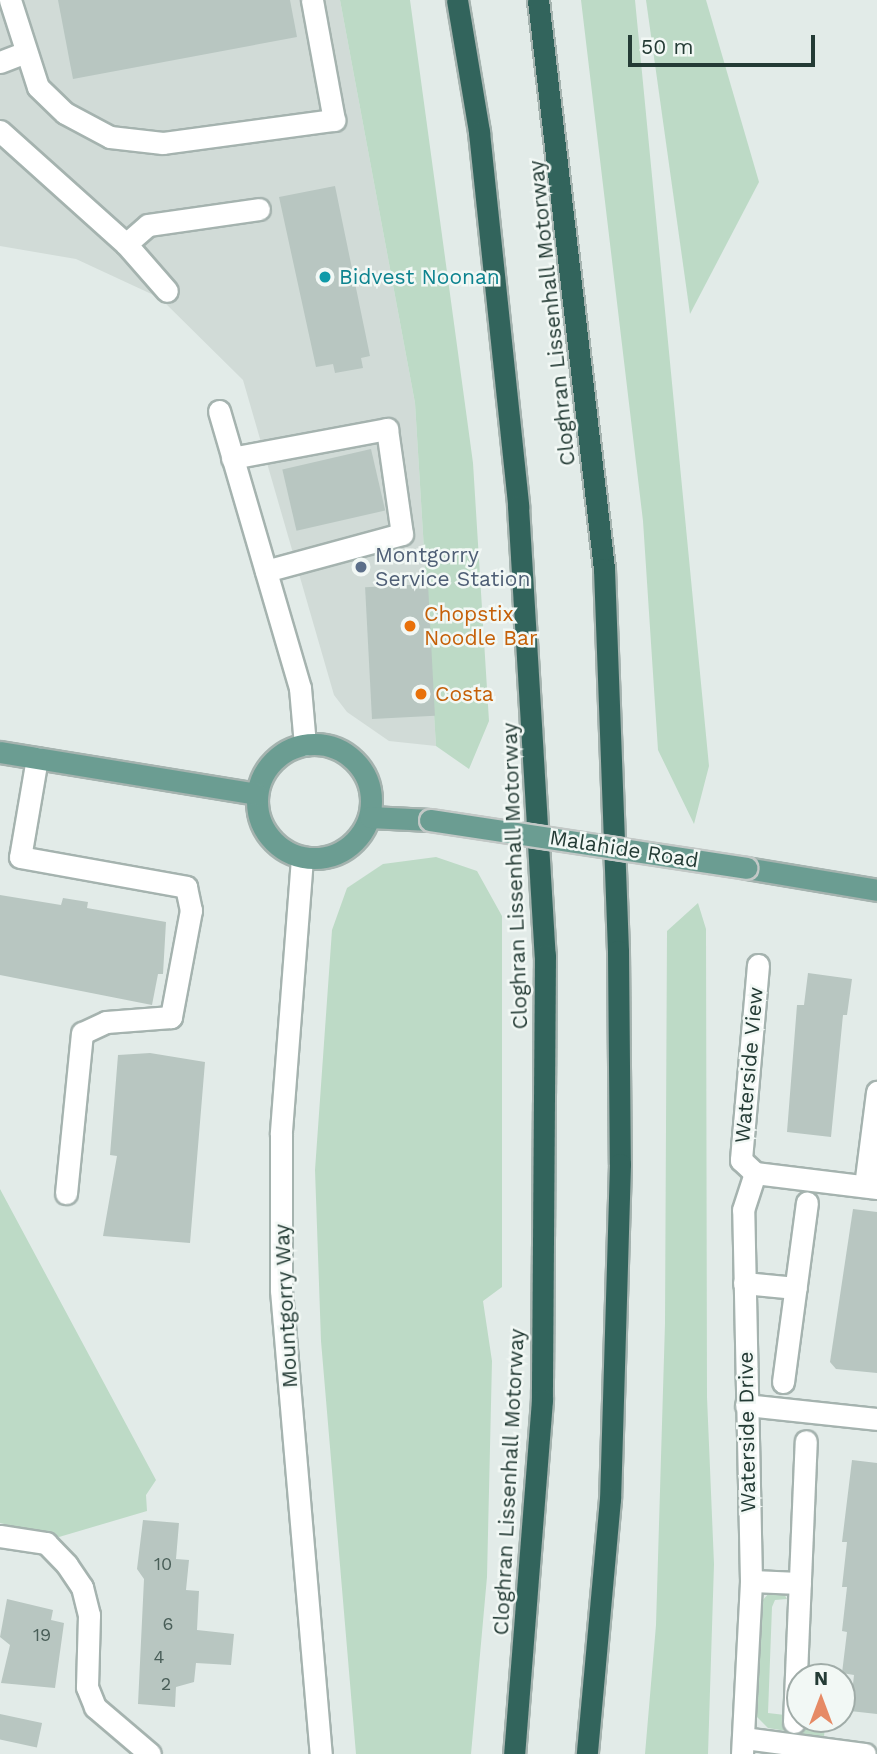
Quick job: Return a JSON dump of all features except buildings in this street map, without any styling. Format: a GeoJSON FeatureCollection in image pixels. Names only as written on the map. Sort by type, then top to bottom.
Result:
{"type":"FeatureCollection","features":[{"type":"Feature","properties":{"kind":"highway","name":"Cloghran Lissenhall Motorway"},"geometry":{"type":"LineString","coordinates":[[457,0],[479,132],[519,506],[545,955],[542,1400],[514,1754]]}},
{"type":"Feature","properties":{"kind":"highway","name":"Cloghran Lissenhall Motorway"},"geometry":{"type":"LineString","coordinates":[[538,0],[604,569],[618,951],[620,1164],[610,1499],[587,1754]]}},
{"type":"Feature","properties":{"kind":"main road"},"geometry":{"type":"LineString","coordinates":[[305,745],[337,749],[362,769],[371,792],[370,817],[363,832],[336,855],[302,858],[273,841],[263,828],[257,794],[273,762],[305,745]]}},
{"type":"Feature","properties":{"kind":"main road"},"geometry":{"type":"LineString","coordinates":[[0,752],[257,794]]}},
{"type":"Feature","properties":{"kind":"main road","name":"Malahide Road"},"geometry":{"type":"LineString","coordinates":[[370,817],[429,820],[877,890]]}},
{"type":"Feature","properties":{"kind":"street"},"geometry":{"type":"LineString","coordinates":[[10,0],[23,52],[38,87],[65,113],[110,138],[163,143],[334,120],[312,0]]}},
{"type":"Feature","properties":{"kind":"street"},"geometry":{"type":"LineString","coordinates":[[0,62],[23,52]]}},
{"type":"Feature","properties":{"kind":"street"},"geometry":{"type":"LineString","coordinates":[[0,131],[126,244],[166,292]]}},
{"type":"Feature","properties":{"kind":"street"},"geometry":{"type":"LineString","coordinates":[[126,244],[148,225],[259,209]]}},
{"type":"Feature","properties":{"kind":"street"},"geometry":{"type":"LineString","coordinates":[[219,411],[300,688],[305,745]]}},
{"type":"Feature","properties":{"kind":"street"},"geometry":{"type":"LineString","coordinates":[[232,458],[387,429],[402,534],[266,571]]}},
{"type":"Feature","properties":{"kind":"street"},"geometry":{"type":"LineString","coordinates":[[37,758],[20,857],[187,887],[191,910],[170,1017],[106,1022],[82,1033],[66,1193]]}},
{"type":"Feature","properties":{"kind":"street","name":"Mountgorry Way"},"geometry":{"type":"LineString","coordinates":[[302,858],[281,1134],[281,1290],[321,1754]]}},
{"type":"Feature","properties":{"kind":"street","name":"Waterside View"},"geometry":{"type":"LineString","coordinates":[[758,965],[741,1160],[755,1173],[871,1187],[877,1092]]}},
{"type":"Feature","properties":{"kind":"street","name":"Waterside Drive"},"geometry":{"type":"LineString","coordinates":[[743,1746],[751,1581],[743,1210],[755,1173]]}},
{"type":"Feature","properties":{"kind":"street","name":"Waterside Drive"},"geometry":{"type":"LineString","coordinates":[[783,1382],[807,1203]]}},
{"type":"Feature","properties":{"kind":"street"},"geometry":{"type":"LineString","coordinates":[[744,1283],[796,1288]]}},
{"type":"Feature","properties":{"kind":"street"},"geometry":{"type":"LineString","coordinates":[[746,1405],[877,1419]]}},
{"type":"Feature","properties":{"kind":"street"},"geometry":{"type":"LineString","coordinates":[[797,1663],[806,1441]]}},
{"type":"Feature","properties":{"kind":"street"},"geometry":{"type":"LineString","coordinates":[[0,1536],[46,1544],[67,1565],[82,1587],[89,1615],[87,1687],[94,1707],[150,1754]]}},
{"type":"Feature","properties":{"kind":"street"},"geometry":{"type":"LineString","coordinates":[[751,1581],[800,1583]]}},
{"type":"Feature","properties":{"kind":"street"},"geometry":{"type":"LineString","coordinates":[[743,1746],[865,1754]]}},
{"type":"Feature","properties":{"kind":"shaded area"},"geometry":{"type":"Polygon","coordinates":[[[0,0],[340,0],[415,403],[436,746],[389,741],[347,712],[334,695],[243,380],[160,298],[76,259],[0,246],[0,0]]]}},
{"type":"Feature","properties":{"kind":"green space"},"geometry":{"type":"Polygon","coordinates":[[[340,0],[410,0],[473,463],[489,721],[469,769],[436,746],[415,403],[340,0]]]}},
{"type":"Feature","properties":{"kind":"green space"},"geometry":{"type":"Polygon","coordinates":[[[581,0],[635,0],[709,766],[694,824],[658,750],[643,521],[581,0]]]}},
{"type":"Feature","properties":{"kind":"green space"},"geometry":{"type":"Polygon","coordinates":[[[646,0],[706,0],[759,182],[690,314],[646,0]]]}},
{"type":"Feature","properties":{"kind":"green space"},"geometry":{"type":"Polygon","coordinates":[[[436,857],[477,871],[502,916],[502,1287],[483,1301],[492,1361],[487,1577],[471,1754],[356,1754],[321,1341],[315,1170],[332,930],[347,888],[383,864],[436,857]]]}},
{"type":"Feature","properties":{"kind":"green space"},"geometry":{"type":"Polygon","coordinates":[[[698,903],[706,929],[707,1397],[714,1564],[708,1754],[645,1754],[656,1625],[665,1323],[667,931],[698,903]]]}},
{"type":"Feature","properties":{"kind":"green space"},"geometry":{"type":"Polygon","coordinates":[[[0,1189],[156,1480],[146,1495],[147,1511],[59,1537],[0,1523],[0,1189]]]}},
{"type":"Feature","properties":{"kind":"green space"},"geometry":{"type":"Polygon","coordinates":[[[783,1592],[787,1599],[775,1600],[772,1607],[768,1713],[785,1715],[786,1731],[768,1728],[756,1716],[761,1602],[769,1593],[783,1592]]]}},
{"type":"Feature","properties":{"kind":"green space"},"geometry":{"type":"Polygon","coordinates":[[[799,1733],[824,1733],[824,1737],[799,1733]]]}},
{"type":"Feature","properties":{"kind":"place","name":"Bidvest Noonan"},"geometry":{"type":"Point","coordinates":[325,277]}},
{"type":"Feature","properties":{"kind":"place","name":"Montgorry Service Station"},"geometry":{"type":"Point","coordinates":[361,567]}},
{"type":"Feature","properties":{"kind":"place","name":"Chopstix Noodle Bar"},"geometry":{"type":"Point","coordinates":[410,626]}},
{"type":"Feature","properties":{"kind":"place","name":"Costa"},"geometry":{"type":"Point","coordinates":[421,694]}}]}
